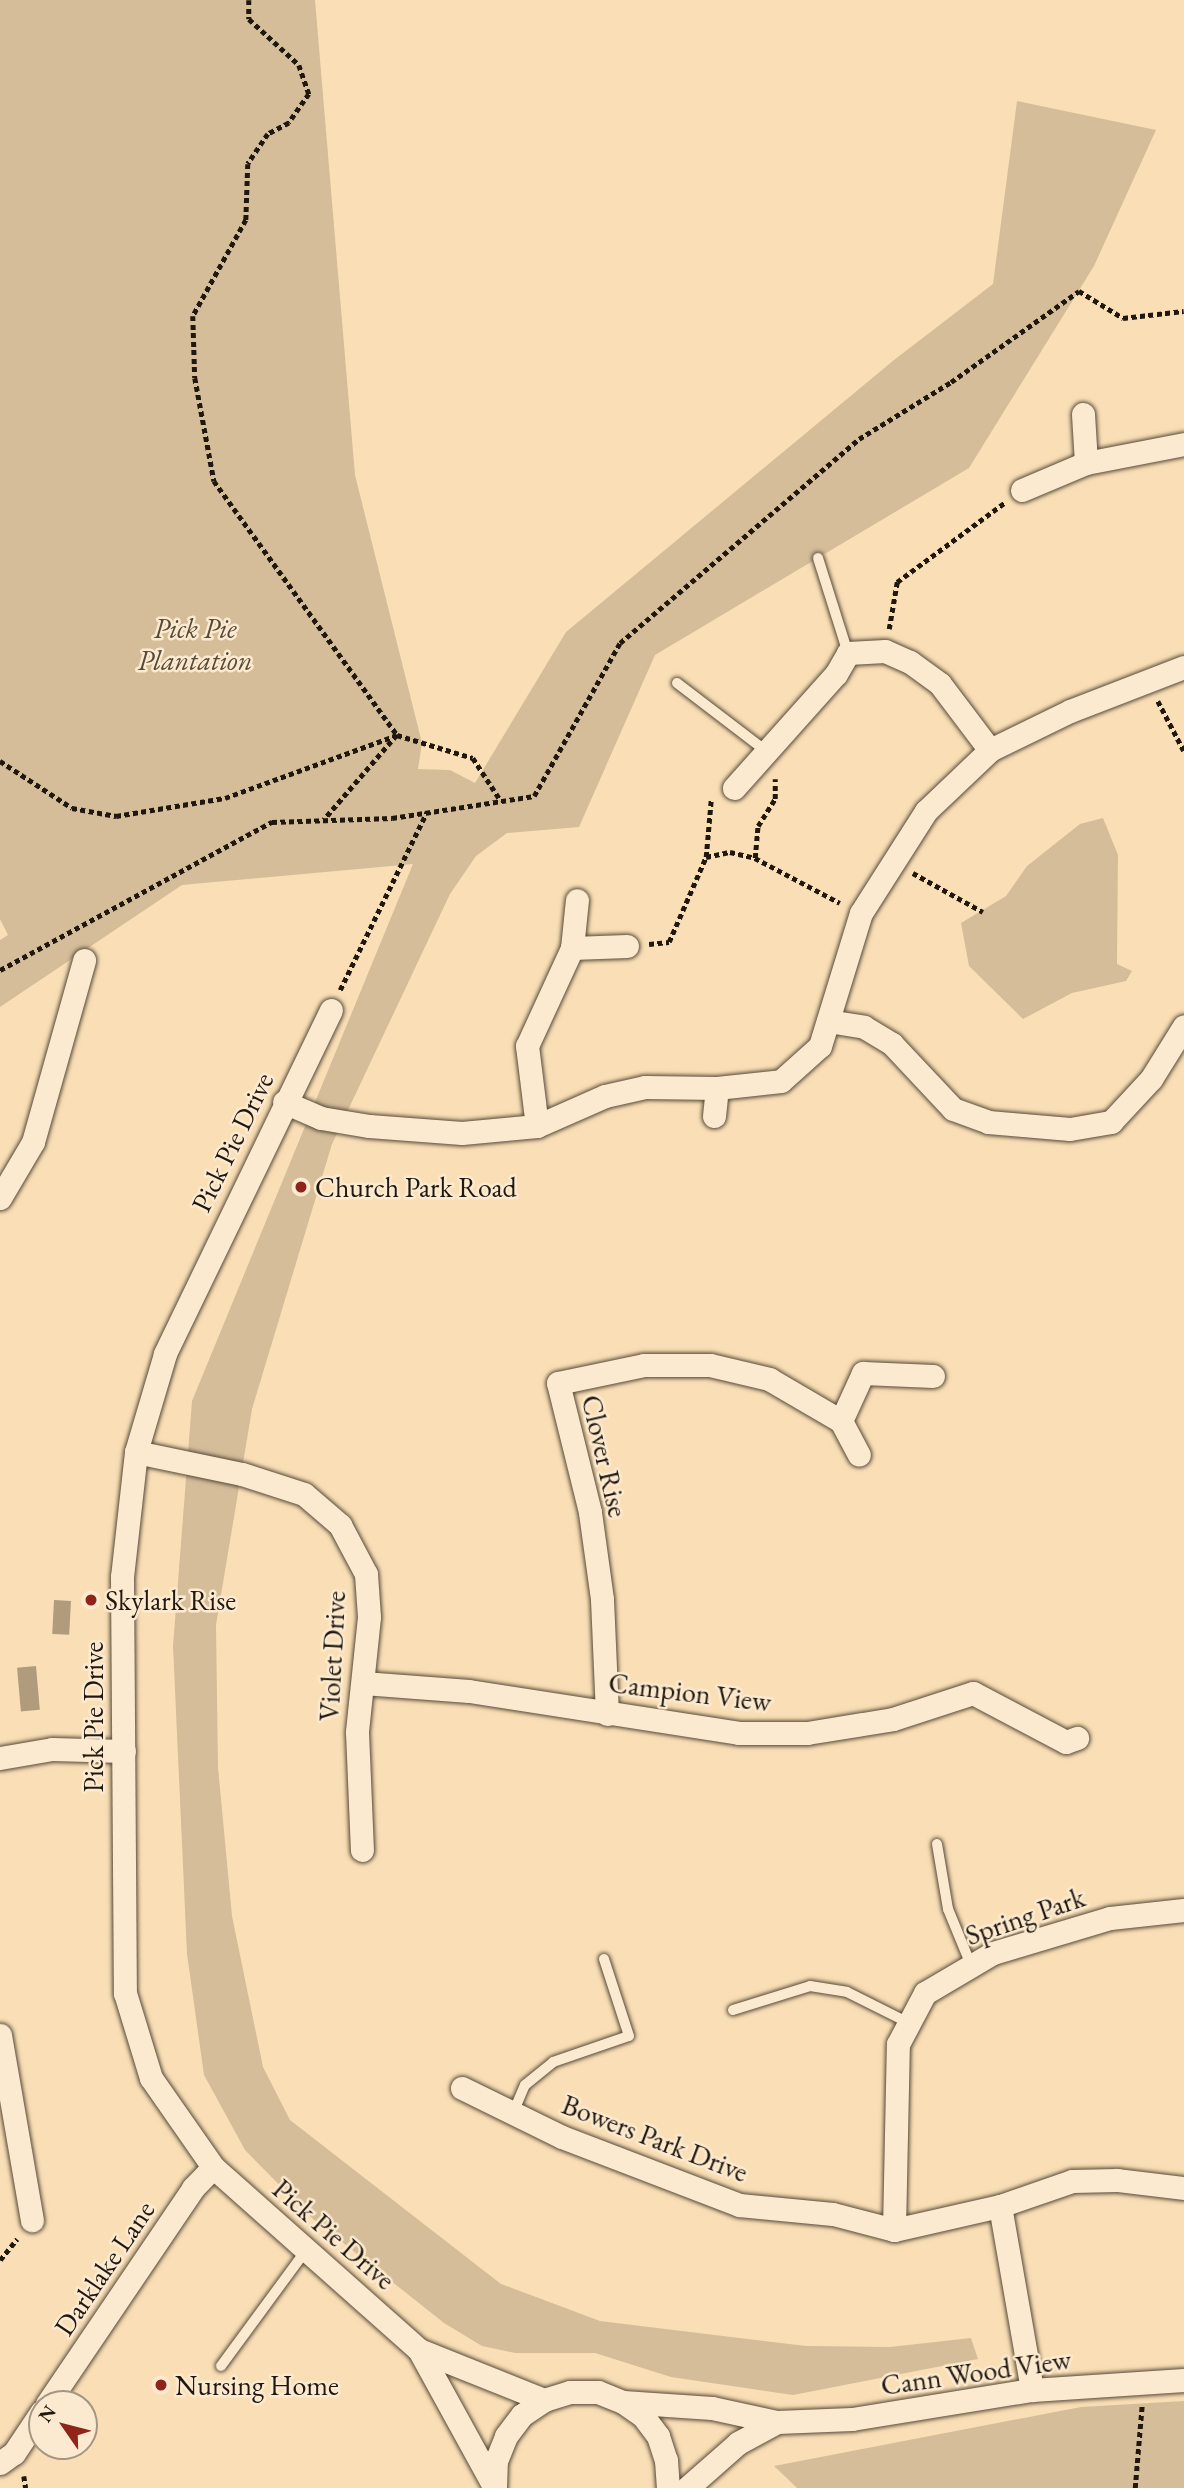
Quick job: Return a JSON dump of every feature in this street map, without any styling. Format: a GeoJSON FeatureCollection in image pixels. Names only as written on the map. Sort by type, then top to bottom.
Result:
{"type":"FeatureCollection","features":[{"type":"Feature","properties":{"kind":"street"},"geometry":{"type":"LineString","coordinates":[[1083,414],[1086,463]]}},
{"type":"Feature","properties":{"kind":"street"},"geometry":{"type":"LineString","coordinates":[[1022,490],[1086,463],[1184,444]]}},
{"type":"Feature","properties":{"kind":"street"},"geometry":{"type":"LineString","coordinates":[[734,788],[836,674],[848,653],[885,651],[940,684],[990,750]]}},
{"type":"Feature","properties":{"kind":"street"},"geometry":{"type":"LineString","coordinates":[[284,1102],[321,1118],[369,1126],[462,1133],[537,1126],[605,1096],[645,1087],[717,1088],[781,1081],[820,1046],[861,913],[926,811],[990,750],[1070,711],[1184,667]]}},
{"type":"Feature","properties":{"kind":"street"},"geometry":{"type":"LineString","coordinates":[[537,1126],[527,1046],[572,947],[577,900]]}},
{"type":"Feature","properties":{"kind":"street"},"geometry":{"type":"LineString","coordinates":[[572,947],[627,946]]}},
{"type":"Feature","properties":{"kind":"street"},"geometry":{"type":"LineString","coordinates":[[0,1198],[33,1142],[84,960]]}},
{"type":"Feature","properties":{"kind":"street","name":"Pick Pie Drive"},"geometry":{"type":"LineString","coordinates":[[331,1010],[284,1102],[165,1354],[136,1452],[122,1577],[125,1993],[151,2078],[213,2167],[419,2350],[495,2488]]}},
{"type":"Feature","properties":{"kind":"street"},"geometry":{"type":"LineString","coordinates":[[828,1021],[863,1027],[892,1044],[953,1109],[988,1122],[1070,1129],[1111,1122],[1151,1079],[1184,1026]]}},
{"type":"Feature","properties":{"kind":"street"},"geometry":{"type":"LineString","coordinates":[[713,1116],[717,1088]]}},
{"type":"Feature","properties":{"kind":"street","name":"Clover Rise"},"geometry":{"type":"LineString","coordinates":[[607,1714],[603,1612],[590,1512],[558,1382],[644,1365],[710,1365],[769,1379],[841,1421]]}},
{"type":"Feature","properties":{"kind":"street"},"geometry":{"type":"LineString","coordinates":[[859,1455],[841,1421],[863,1373],[933,1376]]}},
{"type":"Feature","properties":{"kind":"street","name":"Violet Drive"},"geometry":{"type":"LineString","coordinates":[[136,1452],[242,1474],[304,1494],[340,1525],[366,1574],[369,1617],[358,1732],[362,1850]]}},
{"type":"Feature","properties":{"kind":"street","name":"Campion View"},"geometry":{"type":"LineString","coordinates":[[363,1683],[469,1691],[739,1733],[807,1732],[893,1719],[973,1693],[1066,1742],[1077,1738]]}},
{"type":"Feature","properties":{"kind":"street"},"geometry":{"type":"LineString","coordinates":[[0,1758],[52,1749],[124,1751]]}},
{"type":"Feature","properties":{"kind":"street","name":"Spring Park"},"geometry":{"type":"LineString","coordinates":[[894,2230],[898,2044],[925,1993],[993,1953],[1110,1918],[1184,1910]]}},
{"type":"Feature","properties":{"kind":"street"},"geometry":{"type":"LineString","coordinates":[[0,2035],[32,2220]]}},
{"type":"Feature","properties":{"kind":"street","name":"Bowers Park Drive"},"geometry":{"type":"LineString","coordinates":[[462,2088],[587,2147],[739,2205],[833,2214],[894,2230],[1000,2206],[1072,2182],[1129,2181],[1184,2188]]}},
{"type":"Feature","properties":{"kind":"street","name":"Darklake Lane"},"geometry":{"type":"LineString","coordinates":[[56,2390],[193,2188],[213,2167]]}},
{"type":"Feature","properties":{"kind":"street"},"geometry":{"type":"LineString","coordinates":[[1000,2206],[1032,2390]]}},
{"type":"Feature","properties":{"kind":"street","name":"Pick Pie Drive"},"geometry":{"type":"LineString","coordinates":[[419,2350],[544,2400]]}},
{"type":"Feature","properties":{"kind":"street","name":"Cann Wood View"},"geometry":{"type":"LineString","coordinates":[[544,2400],[570,2392],[597,2392],[624,2402],[712,2408],[777,2422],[852,2419],[1032,2390],[1184,2380]]}},
{"type":"Feature","properties":{"kind":"street"},"geometry":{"type":"LineString","coordinates":[[495,2488],[496,2461],[506,2436],[522,2415],[544,2400]]}},
{"type":"Feature","properties":{"kind":"street"},"geometry":{"type":"LineString","coordinates":[[624,2402],[658,2437],[666,2459],[668,2488]]}},
{"type":"Feature","properties":{"kind":"street","name":"Cann Wood View"},"geometry":{"type":"LineString","coordinates":[[687,2488],[738,2443],[777,2422]]}},
{"type":"Feature","properties":{"kind":"street"},"geometry":{"type":"LineString","coordinates":[[0,2463],[14,2453],[28,2432]]}},
{"type":"Feature","properties":{"kind":"lane"},"geometry":{"type":"LineString","coordinates":[[818,558],[848,653]]}},
{"type":"Feature","properties":{"kind":"lane"},"geometry":{"type":"LineString","coordinates":[[677,683],[766,751]]}},
{"type":"Feature","properties":{"kind":"lane"},"geometry":{"type":"LineString","coordinates":[[937,1844],[948,1909],[971,1965]]}},
{"type":"Feature","properties":{"kind":"lane"},"geometry":{"type":"LineString","coordinates":[[513,2113],[525,2085],[553,2062],[629,2036],[604,1959]]}},
{"type":"Feature","properties":{"kind":"lane"},"geometry":{"type":"LineString","coordinates":[[733,2010],[810,1986],[846,1992],[909,2023]]}},
{"type":"Feature","properties":{"kind":"lane"},"geometry":{"type":"LineString","coordinates":[[221,2366],[307,2249]]}},
{"type":"Feature","properties":{"kind":"path"},"geometry":{"type":"LineString","coordinates":[[249,0],[249,19],[299,65],[309,94],[289,123],[268,134],[248,164],[246,220],[193,316],[195,378],[214,481],[397,735]]}},
{"type":"Feature","properties":{"kind":"path"},"geometry":{"type":"LineString","coordinates":[[0,970],[272,822],[427,812],[534,796],[621,643],[859,439],[951,382],[1079,291],[1123,318],[1184,311]]}},
{"type":"Feature","properties":{"kind":"path"},"geometry":{"type":"LineString","coordinates":[[885,651],[897,582],[1022,490]]}},
{"type":"Feature","properties":{"kind":"path"},"geometry":{"type":"LineString","coordinates":[[1149,681],[1184,751]]}},
{"type":"Feature","properties":{"kind":"path"},"geometry":{"type":"LineString","coordinates":[[324,820],[397,735]]}},
{"type":"Feature","properties":{"kind":"path"},"geometry":{"type":"LineString","coordinates":[[0,761],[72,808],[116,816],[225,798],[397,735],[473,758],[501,802]]}},
{"type":"Feature","properties":{"kind":"path"},"geometry":{"type":"LineString","coordinates":[[755,858],[758,826],[775,799],[775,769],[766,751]]}},
{"type":"Feature","properties":{"kind":"path"},"geometry":{"type":"LineString","coordinates":[[627,946],[669,942],[706,857],[712,794],[734,788]]}},
{"type":"Feature","properties":{"kind":"path"},"geometry":{"type":"LineString","coordinates":[[331,1010],[427,812]]}},
{"type":"Feature","properties":{"kind":"path"},"geometry":{"type":"LineString","coordinates":[[706,857],[730,852],[755,858],[861,913]]}},
{"type":"Feature","properties":{"kind":"path"},"geometry":{"type":"LineString","coordinates":[[894,862],[983,912]]}},
{"type":"Feature","properties":{"kind":"path"},"geometry":{"type":"LineString","coordinates":[[1135,2488],[1144,2381]]}},
{"type":"Feature","properties":{"kind":"green space","name":"Pick Pie Plantation"},"geometry":{"type":"Polygon","coordinates":[[[0,0],[315,0],[355,475],[422,743],[418,769],[450,770],[475,783],[566,632],[894,360],[993,284],[1017,101],[1156,130],[1094,266],[969,468],[655,655],[579,827],[507,833],[476,856],[450,894],[332,1144],[252,1409],[216,1625],[218,1767],[232,1916],[263,2067],[290,2120],[501,2284],[600,2321],[806,2346],[890,2347],[971,2338],[978,2359],[793,2395],[671,2377],[595,2353],[515,2353],[482,2346],[444,2323],[313,2219],[245,2150],[204,2075],[187,1954],[173,1646],[192,1401],[413,864],[182,885],[0,1007],[0,940],[8,935],[0,919],[0,0]]]}},
{"type":"Feature","properties":{"kind":"green space"},"geometry":{"type":"Polygon","coordinates":[[[1103,818],[1118,855],[1117,964],[1132,971],[1126,981],[1072,993],[1023,1019],[969,966],[961,923],[1006,896],[1027,866],[1080,824],[1103,818]]]}},
{"type":"Feature","properties":{"kind":"green space"},"geometry":{"type":"Polygon","coordinates":[[[1184,2401],[1184,2488],[797,2488],[774,2466],[1081,2407],[1184,2401]]]}},
{"type":"Feature","properties":{"kind":"shaded area"},"geometry":{"type":"Polygon","coordinates":[[[54,1600],[71,1601],[69,1635],[52,1634],[54,1600]]]}},
{"type":"Feature","properties":{"kind":"shaded area"},"geometry":{"type":"Polygon","coordinates":[[[36,1666],[40,1710],[21,1711],[17,1668],[36,1666]]]}},
{"type":"Feature","properties":{"kind":"place","name":"Church Park Road"},"geometry":{"type":"Point","coordinates":[301,1187]}},
{"type":"Feature","properties":{"kind":"place","name":"Skylark Rise"},"geometry":{"type":"Point","coordinates":[91,1600]}},
{"type":"Feature","properties":{"kind":"place","name":"Nursing Home"},"geometry":{"type":"Point","coordinates":[161,2385]}}]}
